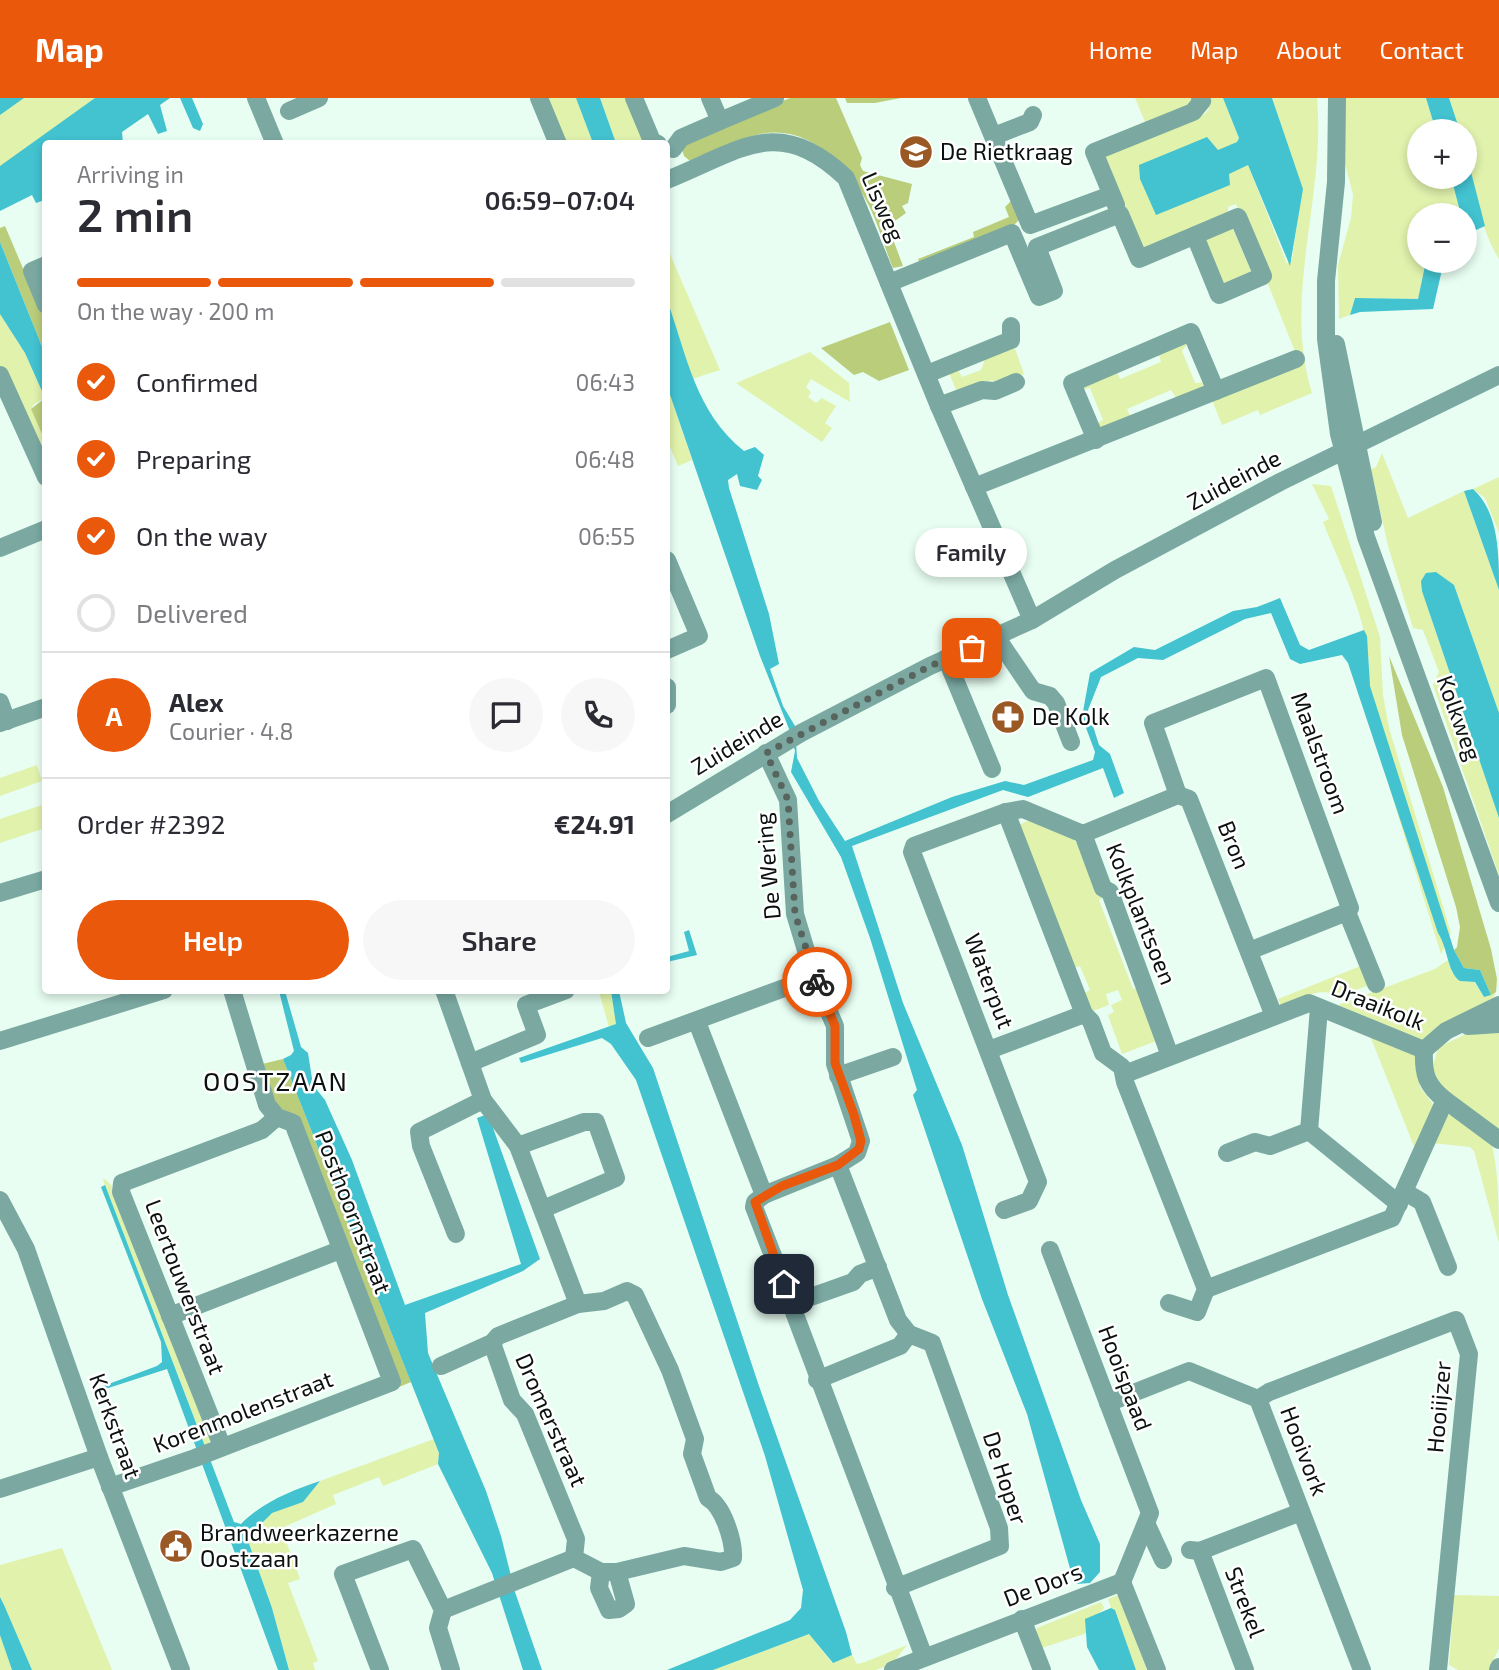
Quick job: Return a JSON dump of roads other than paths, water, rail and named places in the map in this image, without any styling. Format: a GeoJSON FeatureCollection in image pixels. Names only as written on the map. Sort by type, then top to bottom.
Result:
{"type":"FeatureCollection","features":[{"type":"Feature","properties":{"kind":"street"},"geometry":{"type":"LineString","coordinates":[[256,98],[273,140]]}},
{"type":"Feature","properties":{"kind":"street"},"geometry":{"type":"LineString","coordinates":[[289,111],[319,98]]}},
{"type":"Feature","properties":{"kind":"street"},"geometry":{"type":"LineString","coordinates":[[539,98],[556,140]]}},
{"type":"Feature","properties":{"kind":"street"},"geometry":{"type":"LineString","coordinates":[[634,98],[652,140]]}},
{"type":"Feature","properties":{"kind":"street"},"geometry":{"type":"LineString","coordinates":[[710,98],[720,121]]}},
{"type":"Feature","properties":{"kind":"street"},"geometry":{"type":"LineString","coordinates":[[670,144],[775,98]]}},
{"type":"Feature","properties":{"kind":"street"},"geometry":{"type":"LineString","coordinates":[[977,98],[1030,225]]}},
{"type":"Feature","properties":{"kind":"street"},"geometry":{"type":"LineString","coordinates":[[1195,236],[1219,295],[1263,276],[1238,217],[1139,259],[1094,152],[1192,112],[1202,101],[1200,98]]}},
{"type":"Feature","properties":{"kind":"street","name":"Kolkweg"},"geometry":{"type":"LineString","coordinates":[[1337,98],[1336,182],[1325,281],[1351,449],[1388,590],[1499,903]]}},
{"type":"Feature","properties":{"kind":"street"},"geometry":{"type":"LineString","coordinates":[[994,136],[1030,122],[1033,115]]}},
{"type":"Feature","properties":{"kind":"street","name":"Lisweg"},"geometry":{"type":"LineString","coordinates":[[670,179],[759,142],[780,140],[826,159],[846,178],[939,407],[1032,620]]}},
{"type":"Feature","properties":{"kind":"street"},"geometry":{"type":"LineString","coordinates":[[670,152],[684,173]]}},
{"type":"Feature","properties":{"kind":"street"},"geometry":{"type":"LineString","coordinates":[[889,283],[1111,195]]}},
{"type":"Feature","properties":{"kind":"street"},"geometry":{"type":"LineString","coordinates":[[1012,233],[1039,297],[1054,292],[1037,247],[1120,214]]}},
{"type":"Feature","properties":{"kind":"street"},"geometry":{"type":"LineString","coordinates":[[42,267],[32,271],[42,295]]}},
{"type":"Feature","properties":{"kind":"street"},"geometry":{"type":"LineString","coordinates":[[927,374],[1011,340],[1011,326]]}},
{"type":"Feature","properties":{"kind":"street"},"geometry":{"type":"LineString","coordinates":[[1096,440],[1072,383],[1191,332],[1216,391]]}},
{"type":"Feature","properties":{"kind":"street"},"geometry":{"type":"LineString","coordinates":[[974,487],[1296,359]]}},
{"type":"Feature","properties":{"kind":"street"},"geometry":{"type":"LineString","coordinates":[[0,375],[42,468]]}},
{"type":"Feature","properties":{"kind":"street","name":"Zuideinde"},"geometry":{"type":"LineString","coordinates":[[670,812],[795,736],[946,658],[997,638],[1115,570],[1280,482],[1499,375]]}},
{"type":"Feature","properties":{"kind":"street"},"geometry":{"type":"LineString","coordinates":[[939,407],[1016,382]]}},
{"type":"Feature","properties":{"kind":"street"},"geometry":{"type":"LineString","coordinates":[[0,548],[42,531]]}},
{"type":"Feature","properties":{"kind":"street"},"geometry":{"type":"LineString","coordinates":[[670,567],[699,636],[670,649]]}},
{"type":"Feature","properties":{"kind":"street"},"geometry":{"type":"LineString","coordinates":[[997,638],[1033,691],[1050,696],[1056,704],[1071,742]]}},
{"type":"Feature","properties":{"kind":"street"},"geometry":{"type":"LineString","coordinates":[[946,658],[992,769]]}},
{"type":"Feature","properties":{"kind":"street","name":"Maalstroom"},"geometry":{"type":"LineString","coordinates":[[1178,796],[1153,723],[1266,678],[1350,908],[1347,912],[1376,984]]}},
{"type":"Feature","properties":{"kind":"street"},"geometry":{"type":"LineString","coordinates":[[0,702],[3,722],[42,708]]}},
{"type":"Feature","properties":{"kind":"street","name":"De Wering"},"geometry":{"type":"LineString","coordinates":[[764,1195],[838,1165],[857,1153],[861,1141],[838,1076],[835,1026],[814,977],[795,914],[788,800],[766,753]]}},
{"type":"Feature","properties":{"kind":"street"},"geometry":{"type":"LineString","coordinates":[[1083,834],[1178,796]]}},
{"type":"Feature","properties":{"kind":"street","name":"Bron"},"geometry":{"type":"LineString","coordinates":[[1178,796],[1189,799],[1274,1016]]}},
{"type":"Feature","properties":{"kind":"street","name":"Kolkplantsoen"},"geometry":{"type":"LineString","coordinates":[[1006,812],[1023,808],[1083,834],[1103,888],[1110,892],[1170,1056]]}},
{"type":"Feature","properties":{"kind":"street"},"geometry":{"type":"LineString","coordinates":[[1006,812],[1084,1014],[1091,1021],[1104,1053],[1122,1067],[1125,1074],[1125,1082],[1206,1289],[1197,1312],[1169,1303]]}},
{"type":"Feature","properties":{"kind":"street","name":"Waterput"},"geometry":{"type":"LineString","coordinates":[[1004,1210],[1028,1201],[1038,1182],[912,852],[914,846],[1006,812]]}},
{"type":"Feature","properties":{"kind":"street"},"geometry":{"type":"LineString","coordinates":[[0,893],[42,880]]}},
{"type":"Feature","properties":{"kind":"street"},"geometry":{"type":"LineString","coordinates":[[1249,951],[1347,912]]}},
{"type":"Feature","properties":{"kind":"street"},"geometry":{"type":"LineString","coordinates":[[648,1038],[814,977]]}},
{"type":"Feature","properties":{"kind":"street"},"geometry":{"type":"LineString","coordinates":[[0,1041],[151,994]]}},
{"type":"Feature","properties":{"kind":"street","name":"Posthoornstraat"},"geometry":{"type":"LineString","coordinates":[[233,994],[267,1105],[277,1117],[293,1123],[391,1382]]}},
{"type":"Feature","properties":{"kind":"street"},"geometry":{"type":"LineString","coordinates":[[445,994],[482,1100],[518,1146],[579,1304]]}},
{"type":"Feature","properties":{"kind":"street"},"geometry":{"type":"LineString","coordinates":[[470,1063],[537,1035],[523,998],[544,994]]}},
{"type":"Feature","properties":{"kind":"street","name":"Draaikolk"},"geometry":{"type":"LineString","coordinates":[[1125,1074],[1309,1003],[1424,1050],[1423,1068],[1429,1087],[1445,1100]]}},
{"type":"Feature","properties":{"kind":"street"},"geometry":{"type":"LineString","coordinates":[[1424,1050],[1454,1027],[1499,1006]]}},
{"type":"Feature","properties":{"kind":"street"},"geometry":{"type":"LineString","coordinates":[[1308,1132],[1319,1008]]}},
{"type":"Feature","properties":{"kind":"street"},"geometry":{"type":"LineString","coordinates":[[989,1050],[1084,1014]]}},
{"type":"Feature","properties":{"kind":"street"},"geometry":{"type":"LineString","coordinates":[[697,1022],[764,1195],[755,1202],[754,1207],[784,1284]]}},
{"type":"Feature","properties":{"kind":"street"},"geometry":{"type":"LineString","coordinates":[[1454,1027],[1499,1024]]}},
{"type":"Feature","properties":{"kind":"street"},"geometry":{"type":"LineString","coordinates":[[838,1076],[893,1057]]}},
{"type":"Feature","properties":{"kind":"street"},"geometry":{"type":"LineString","coordinates":[[456,1234],[421,1146],[419,1132],[482,1100]]}},
{"type":"Feature","properties":{"kind":"street"},"geometry":{"type":"LineString","coordinates":[[1206,1289],[1392,1218],[1445,1100],[1499,1140]]}},
{"type":"Feature","properties":{"kind":"street","name":"Leertouwerstraat"},"geometry":{"type":"LineString","coordinates":[[209,1452],[170,1316],[121,1192],[122,1183],[262,1130],[277,1117]]}},
{"type":"Feature","properties":{"kind":"street"},"geometry":{"type":"LineString","coordinates":[[518,1146],[584,1122],[596,1122],[616,1178],[543,1209]]}},
{"type":"Feature","properties":{"kind":"street"},"geometry":{"type":"LineString","coordinates":[[1227,1153],[1255,1142],[1270,1146],[1308,1132]]}},
{"type":"Feature","properties":{"kind":"street"},"geometry":{"type":"LineString","coordinates":[[1308,1132],[1402,1198],[1422,1202],[1448,1267]]}},
{"type":"Feature","properties":{"kind":"street"},"geometry":{"type":"LineString","coordinates":[[838,1165],[878,1267],[860,1274],[853,1282],[791,1304],[817,1380],[923,1657]]}},
{"type":"Feature","properties":{"kind":"street","name":"Kerkstraat"},"geometry":{"type":"LineString","coordinates":[[0,1200],[5,1223],[26,1249],[110,1487],[181,1670]]}},
{"type":"Feature","properties":{"kind":"street"},"geometry":{"type":"LineString","coordinates":[[170,1316],[340,1250]]}},
{"type":"Feature","properties":{"kind":"street","name":"Hooispaad"},"geometry":{"type":"LineString","coordinates":[[1049,1250],[1150,1513],[1147,1525],[1163,1560]]}},
{"type":"Feature","properties":{"kind":"street","name":"De Hoper"},"geometry":{"type":"LineString","coordinates":[[878,1267],[898,1320],[909,1334],[932,1343],[999,1528],[1000,1546],[895,1588]]}},
{"type":"Feature","properties":{"kind":"street","name":"Dromerstraat"},"geometry":{"type":"LineString","coordinates":[[574,1558],[576,1539],[525,1414],[512,1400],[492,1343],[498,1336],[579,1304],[604,1301],[627,1291],[635,1295],[674,1381],[695,1440],[692,1454],[708,1498],[716,1503],[734,1549],[733,1558],[721,1562],[684,1556],[609,1572]]}},
{"type":"Feature","properties":{"kind":"street","name":"Hooiijzer"},"geometry":{"type":"LineString","coordinates":[[1258,1399],[1269,1392],[1456,1320],[1469,1354],[1438,1670]]}},
{"type":"Feature","properties":{"kind":"street"},"geometry":{"type":"LineString","coordinates":[[817,1380],[900,1346],[909,1334]]}},
{"type":"Feature","properties":{"kind":"street"},"geometry":{"type":"LineString","coordinates":[[441,1366],[492,1343]]}},
{"type":"Feature","properties":{"kind":"street","name":"Hooivork"},"geometry":{"type":"LineString","coordinates":[[1108,1403],[1189,1371],[1258,1399],[1358,1669]]}},
{"type":"Feature","properties":{"kind":"street","name":"Korenmolenstraat"},"geometry":{"type":"LineString","coordinates":[[110,1487],[391,1382]]}},
{"type":"Feature","properties":{"kind":"street"},"geometry":{"type":"LineString","coordinates":[[0,1489],[99,1457]]}},
{"type":"Feature","properties":{"kind":"street","name":"Strekel"},"geometry":{"type":"LineString","coordinates":[[1245,1670],[1195,1550],[1301,1512]]}},
{"type":"Feature","properties":{"kind":"street"},"geometry":{"type":"LineString","coordinates":[[1147,1525],[1114,1584],[1157,1670]]}},
{"type":"Feature","properties":{"kind":"street"},"geometry":{"type":"LineString","coordinates":[[380,1670],[343,1574],[414,1549],[443,1610],[438,1628],[451,1670]]}},
{"type":"Feature","properties":{"kind":"street"},"geometry":{"type":"LineString","coordinates":[[443,1610],[574,1558],[609,1572],[599,1588],[609,1610],[620,1609]]}},
{"type":"Feature","properties":{"kind":"street","name":"De Dors"},"geometry":{"type":"LineString","coordinates":[[893,1670],[1114,1584]]}},
{"type":"Feature","properties":{"kind":"street"},"geometry":{"type":"LineString","coordinates":[[1022,1619],[1042,1670]]}},
{"type":"Feature","properties":{"kind":"water"},"geometry":{"type":"Polygon","coordinates":[[[0,98],[24,98],[0,115],[0,98]]]}},
{"type":"Feature","properties":{"kind":"water"},"geometry":{"type":"Polygon","coordinates":[[[95,98],[170,98],[160,105],[167,131],[158,134],[148,114],[122,132],[123,140],[42,140],[42,201],[36,203],[32,195],[0,211],[0,166],[95,98]]]}},
{"type":"Feature","properties":{"kind":"water"},"geometry":{"type":"Polygon","coordinates":[[[180,98],[192,98],[203,124],[200,131],[193,128],[180,98]]]}},
{"type":"Feature","properties":{"kind":"water"},"geometry":{"type":"Polygon","coordinates":[[[576,98],[600,98],[615,140],[592,140],[576,98]]]}},
{"type":"Feature","properties":{"kind":"water"},"geometry":{"type":"Polygon","coordinates":[[[1223,98],[1272,98],[1303,189],[1290,266],[1248,165],[1229,174],[1230,185],[1156,215],[1140,179],[1139,165],[1207,137],[1218,150],[1237,142],[1239,138],[1223,98]]]}},
{"type":"Feature","properties":{"kind":"water"},"geometry":{"type":"Polygon","coordinates":[[[1426,98],[1449,98],[1456,119],[1432,119],[1426,98]]]}},
{"type":"Feature","properties":{"kind":"water"},"geometry":{"type":"Polygon","coordinates":[[[1454,189],[1475,189],[1485,226],[1477,230],[1477,203],[1458,203],[1454,189]]]}},
{"type":"Feature","properties":{"kind":"water"},"geometry":{"type":"Polygon","coordinates":[[[0,242],[42,347],[42,391],[25,353],[0,314],[0,242]]]}},
{"type":"Feature","properties":{"kind":"water"},"geometry":{"type":"Polygon","coordinates":[[[1423,273],[1441,273],[1433,309],[1360,312],[1350,315],[1355,298],[1418,299],[1423,273]]]}},
{"type":"Feature","properties":{"kind":"water"},"geometry":{"type":"Polygon","coordinates":[[[670,309],[695,382],[714,419],[727,436],[744,451],[755,447],[764,455],[758,476],[762,480],[757,490],[740,486],[737,474],[728,480],[729,488],[769,614],[779,664],[770,669],[783,706],[795,726],[797,758],[819,801],[845,841],[952,797],[1005,781],[1024,785],[1093,760],[1095,752],[1082,717],[1090,673],[1134,647],[1155,650],[1233,611],[1257,607],[1280,598],[1300,645],[1309,650],[1364,630],[1367,636],[1370,686],[1454,950],[1464,968],[1480,970],[1491,995],[1484,997],[1475,982],[1460,981],[1452,972],[1348,663],[1342,655],[1300,664],[1290,659],[1271,613],[1245,619],[1163,660],[1138,658],[1101,677],[1088,710],[1099,745],[1110,754],[1124,793],[1114,798],[1103,768],[1028,797],[1003,790],[852,846],[903,1003],[962,1145],[1008,1295],[1081,1500],[1100,1544],[1100,1572],[1090,1583],[1076,1584],[1071,1572],[1027,1414],[982,1299],[913,1095],[917,1090],[870,938],[841,857],[791,772],[795,751],[670,395],[670,309]]]}},
{"type":"Feature","properties":{"kind":"water"},"geometry":{"type":"Polygon","coordinates":[[[1473,489],[1482,499],[1493,522],[1498,549],[1499,590],[1464,491],[1473,489]]]}},
{"type":"Feature","properties":{"kind":"water"},"geometry":{"type":"Polygon","coordinates":[[[1436,572],[1454,585],[1499,713],[1499,818],[1422,591],[1421,581],[1426,573],[1436,572]]]}},
{"type":"Feature","properties":{"kind":"water"},"geometry":{"type":"Polygon","coordinates":[[[689,930],[697,955],[670,961],[670,956],[689,951],[684,932],[689,930]]]}},
{"type":"Feature","properties":{"kind":"water"},"geometry":{"type":"Polygon","coordinates":[[[280,994],[286,994],[301,1047],[308,1053],[313,1085],[325,1100],[352,1160],[405,1305],[521,1264],[477,1118],[488,1114],[540,1259],[523,1271],[425,1313],[428,1353],[486,1491],[515,1592],[542,1670],[523,1670],[492,1573],[438,1464],[439,1453],[283,1059],[294,1051],[280,994]]]}},
{"type":"Feature","properties":{"kind":"water"},"geometry":{"type":"Polygon","coordinates":[[[611,994],[620,994],[626,1023],[653,1068],[759,1386],[846,1632],[852,1655],[833,1663],[809,1634],[713,1670],[667,1670],[790,1620],[801,1608],[803,1590],[765,1456],[636,1080],[611,1044],[602,1038],[521,1063],[519,1058],[616,1024],[611,994]]]}},
{"type":"Feature","properties":{"kind":"water"},"geometry":{"type":"Polygon","coordinates":[[[105,1185],[234,1522],[241,1524],[268,1503],[320,1481],[303,1502],[272,1513],[247,1538],[272,1608],[289,1670],[278,1670],[167,1369],[96,1392],[95,1389],[162,1362],[161,1342],[101,1187],[105,1185]]]}},
{"type":"Feature","properties":{"kind":"water"},"geometry":{"type":"Polygon","coordinates":[[[0,1597],[32,1670],[12,1670],[0,1635],[0,1597]]]}},
{"type":"Feature","properties":{"kind":"water"},"geometry":{"type":"Polygon","coordinates":[[[1111,1608],[1115,1610],[1136,1670],[1099,1670],[1087,1647],[1085,1619],[1111,1608]]]}},
{"type":"Feature","properties":{"kind":"place","name":"De Rietkraag"},"geometry":{"type":"Point","coordinates":[916,152]}},
{"type":"Feature","properties":{"kind":"place","name":"Family"},"geometry":{"type":"Point","coordinates":[972,648]}},
{"type":"Feature","properties":{"kind":"place","name":"De Kolk"},"geometry":{"type":"Point","coordinates":[1008,717]}},
{"type":"Feature","properties":{"kind":"place","name":"Brandweerkazerne Oostzaan"},"geometry":{"type":"Point","coordinates":[176,1546]}},
{"type":"Feature","properties":{"kind":"district","name":"OOSTZAAN"},"geometry":{"type":"Point","coordinates":[276,1082]}}]}
